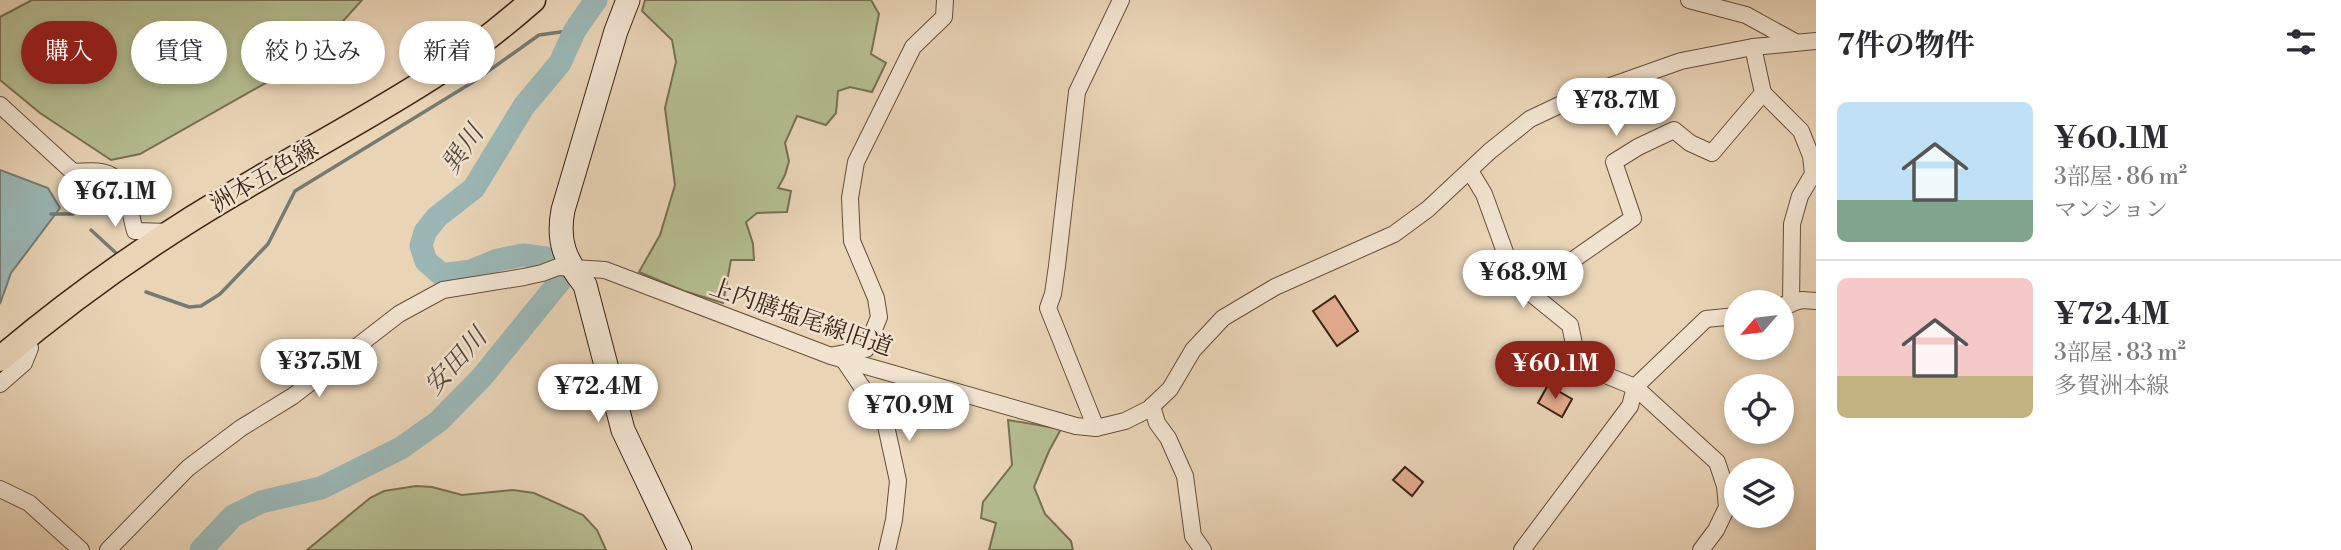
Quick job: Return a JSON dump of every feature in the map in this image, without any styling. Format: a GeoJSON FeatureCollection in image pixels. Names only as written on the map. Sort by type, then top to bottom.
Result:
{"type":"FeatureCollection","features":[{"type":"Feature","properties":{"kind":"main road","name":"洲本五色線"},"geometry":{"type":"LineString","coordinates":[[0,359],[58,312],[172,232],[432,78],[489,38],[533,0]]}},
{"type":"Feature","properties":{"kind":"main road"},"geometry":{"type":"LineString","coordinates":[[628,0],[616,31],[559,230],[565,267],[585,285],[623,430],[681,550]]}},
{"type":"Feature","properties":{"kind":"street"},"geometry":{"type":"LineString","coordinates":[[887,550],[894,520],[898,481],[885,421],[837,357],[866,349],[879,317],[876,298],[852,241],[850,198],[856,162],[913,47],[944,17],[945,0]]}},
{"type":"Feature","properties":{"kind":"street"},"geometry":{"type":"LineString","coordinates":[[1096,428],[1048,308],[1057,266],[1077,92],[1121,0]]}},
{"type":"Feature","properties":{"kind":"street"},"geometry":{"type":"LineString","coordinates":[[1689,0],[1746,15],[1795,42]]}},
{"type":"Feature","properties":{"kind":"street","name":"上内膳塩尾線旧道"},"geometry":{"type":"LineString","coordinates":[[565,267],[605,270],[837,357],[1076,426],[1096,428],[1125,421],[1152,406],[1170,389],[1193,350],[1223,318],[1275,287],[1394,234],[1428,209],[1490,151],[1530,119],[1568,101],[1681,61],[1753,47],[1816,41]]}},
{"type":"Feature","properties":{"kind":"street"},"geometry":{"type":"LineString","coordinates":[[1753,47],[1763,93],[1801,131],[1811,156],[1813,174],[1800,196],[1792,224],[1787,290]]}},
{"type":"Feature","properties":{"kind":"street"},"geometry":{"type":"LineString","coordinates":[[1530,290],[1633,218],[1614,162],[1638,146],[1674,130],[1690,143],[1712,152],[1763,93]]}},
{"type":"Feature","properties":{"kind":"street"},"geometry":{"type":"LineString","coordinates":[[0,105],[73,172],[103,172],[119,182],[129,200],[135,231],[172,232]]}},
{"type":"Feature","properties":{"kind":"street"},"geometry":{"type":"LineString","coordinates":[[1470,171],[1484,194],[1509,263],[1530,290],[1570,325],[1574,344],[1588,368],[1635,387],[1717,462],[1725,486],[1727,507],[1716,530],[1701,550]]}},
{"type":"Feature","properties":{"kind":"street"},"geometry":{"type":"LineString","coordinates":[[108,550],[188,468],[241,428],[293,396],[399,314],[443,290],[565,267]]}},
{"type":"Feature","properties":{"kind":"street"},"geometry":{"type":"LineString","coordinates":[[1794,302],[1816,301]]}},
{"type":"Feature","properties":{"kind":"street"},"geometry":{"type":"LineString","coordinates":[[1522,550],[1630,407],[1635,387],[1706,319],[1724,317]]}},
{"type":"Feature","properties":{"kind":"street"},"geometry":{"type":"LineString","coordinates":[[0,384],[24,363],[30,348],[26,337]]}},
{"type":"Feature","properties":{"kind":"street"},"geometry":{"type":"LineString","coordinates":[[1152,406],[1157,423],[1168,438],[1185,476],[1193,536],[1203,550]]}},
{"type":"Feature","properties":{"kind":"street"},"geometry":{"type":"LineString","coordinates":[[0,489],[29,503],[80,550]]}},
{"type":"Feature","properties":{"kind":"green space"},"geometry":{"type":"Polygon","coordinates":[[[32,0],[362,0],[343,21],[241,21],[241,84],[264,84],[140,154],[111,160],[40,113],[0,80],[0,17],[32,0]]]}},
{"type":"Feature","properties":{"kind":"green space"},"geometry":{"type":"Polygon","coordinates":[[[645,0],[871,0],[879,14],[871,54],[886,63],[872,92],[850,87],[838,91],[836,113],[826,125],[797,116],[785,143],[789,161],[778,188],[791,191],[787,212],[757,213],[746,222],[753,244],[754,260],[731,260],[723,303],[684,291],[639,272],[660,235],[675,185],[665,108],[676,62],[672,40],[642,11],[645,0]]]}},
{"type":"Feature","properties":{"kind":"green space"},"geometry":{"type":"Polygon","coordinates":[[[1008,420],[1061,429],[1034,487],[1045,514],[1071,541],[1073,550],[989,550],[996,523],[981,518],[983,502],[1012,465],[1008,420]]]}},
{"type":"Feature","properties":{"kind":"green space"},"geometry":{"type":"Polygon","coordinates":[[[416,486],[462,495],[513,490],[534,493],[583,515],[597,530],[606,550],[307,550],[370,498],[384,491],[416,486]]]}},
{"type":"Feature","properties":{"kind":"water"},"geometry":{"type":"Polygon","coordinates":[[[0,170],[48,188],[60,208],[11,273],[0,304],[0,170]]]}},
{"type":"Feature","properties":{"kind":"building"},"geometry":{"type":"Polygon","coordinates":[[[1335,296],[1358,331],[1337,346],[1313,311],[1335,296]]]}},
{"type":"Feature","properties":{"kind":"building"},"geometry":{"type":"Polygon","coordinates":[[[1548,385],[1572,399],[1562,417],[1538,403],[1548,385]]]}},
{"type":"Feature","properties":{"kind":"building"},"geometry":{"type":"Polygon","coordinates":[[[1405,467],[1423,482],[1412,496],[1393,480],[1405,467]]]}},
{"type":"Feature","properties":{"kind":"waterway","name":"安田川"},"geometry":{"type":"LineString","coordinates":[[201,550],[233,516],[261,502],[321,488],[401,448],[439,421],[482,377],[560,281],[546,258],[523,255],[498,260],[471,271],[442,275],[426,261],[421,246],[425,232],[437,217],[474,188],[524,106],[560,63],[575,30],[596,0]]}},
{"type":"Feature","properties":{"kind":"waterway"},"geometry":{"type":"LineString","coordinates":[[146,292],[189,307],[201,306],[220,294],[268,244],[295,191],[473,82],[539,35],[575,30]]}},
{"type":"Feature","properties":{"kind":"waterway"},"geometry":{"type":"LineString","coordinates":[[51,214],[73,214]]}},
{"type":"Feature","properties":{"kind":"waterway"},"geometry":{"type":"LineString","coordinates":[[91,230],[116,253]]}},
{"type":"Feature","properties":{"kind":"water label","name":"巽川"},"geometry":{"type":"Point","coordinates":[462,149]}}]}
